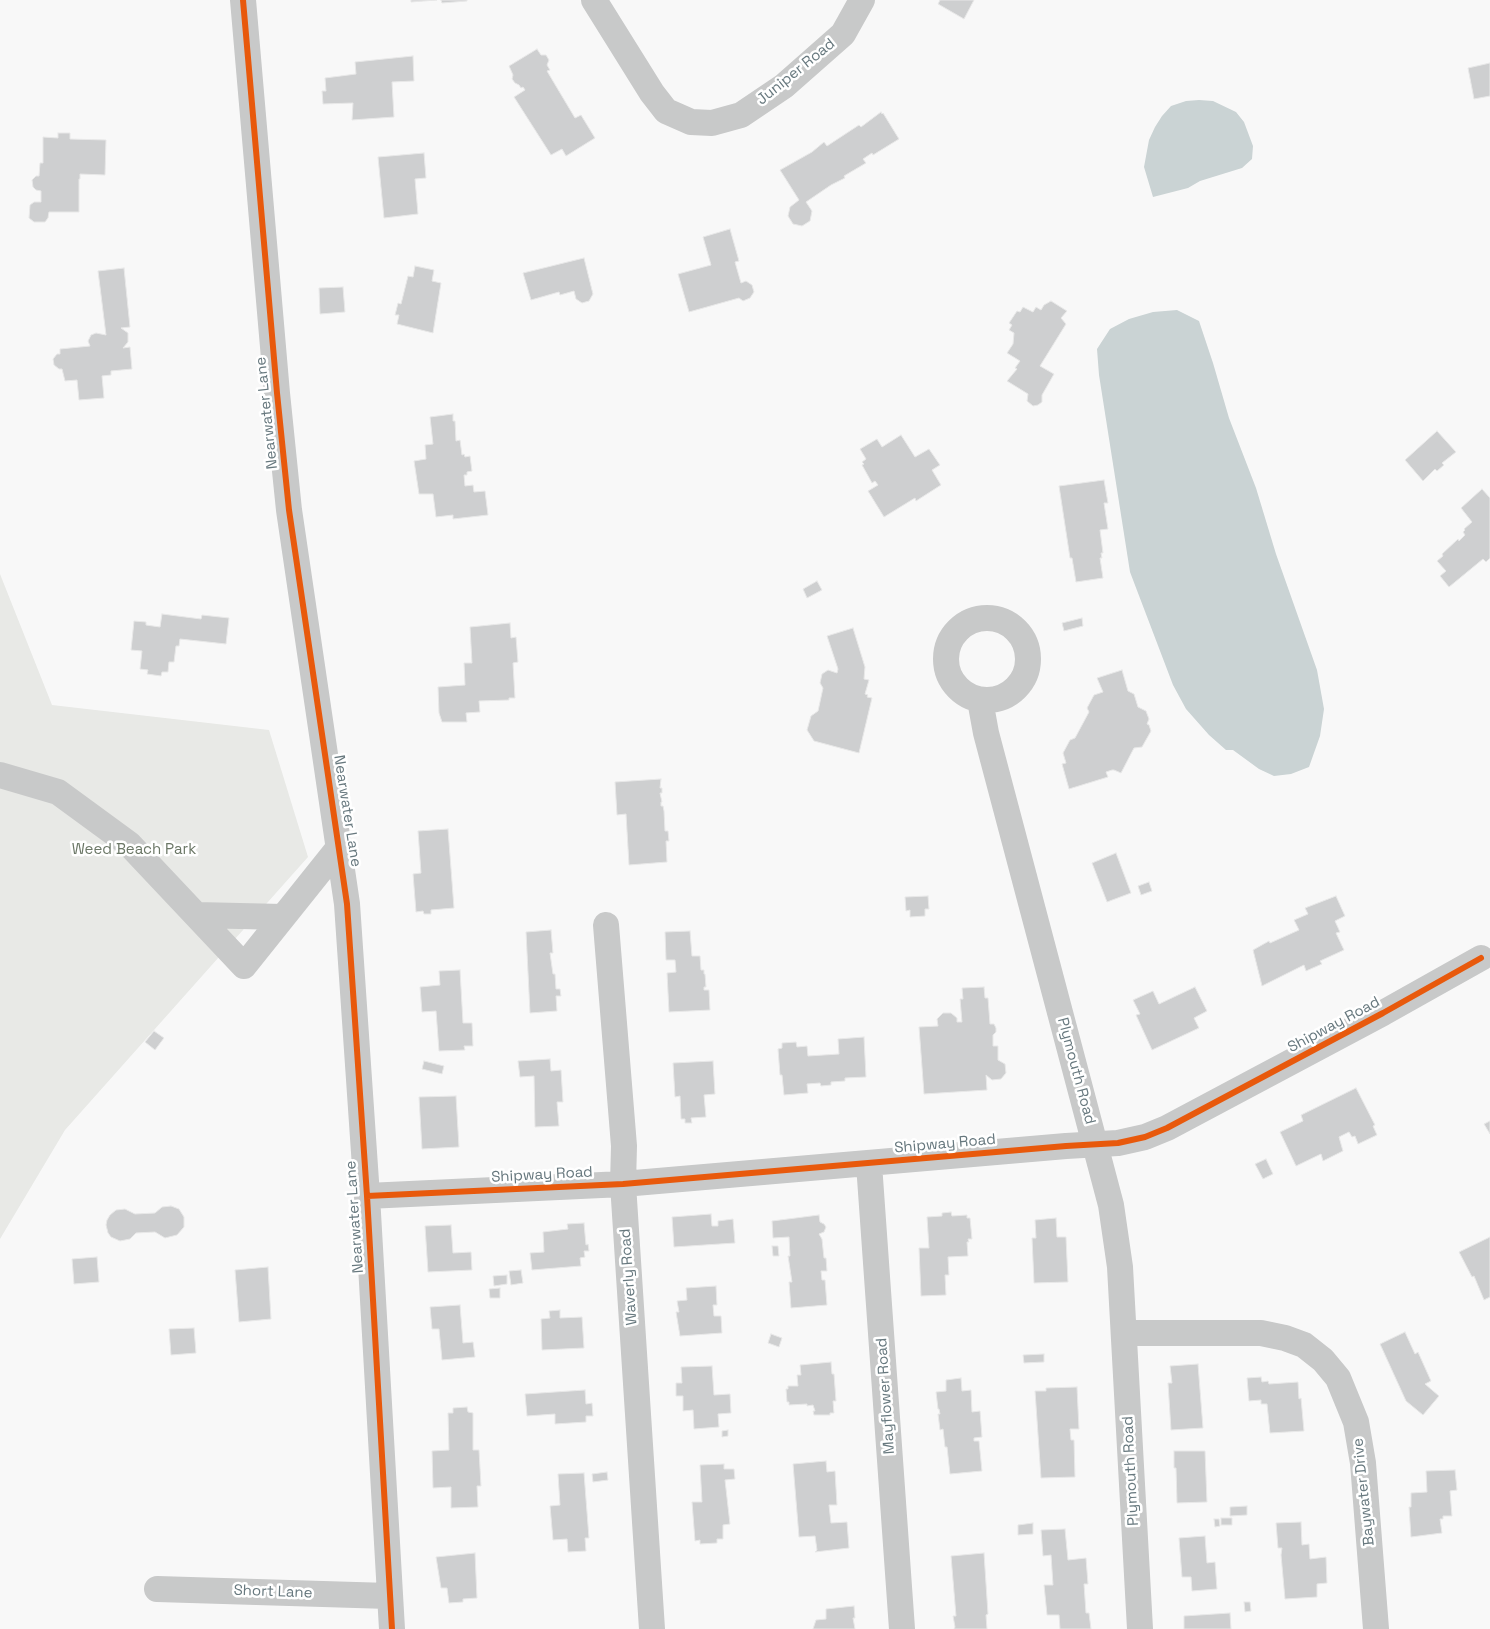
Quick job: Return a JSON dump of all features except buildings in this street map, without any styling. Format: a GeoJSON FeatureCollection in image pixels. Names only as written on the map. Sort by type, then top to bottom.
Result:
{"type":"FeatureCollection","features":[{"type":"Feature","properties":{"kind":"street","name":"Nearwater Lane"},"geometry":{"type":"LineString","coordinates":[[243,0],[289,510],[340,846],[347,904],[367,1196],[392,1629]]}},
{"type":"Feature","properties":{"kind":"street","name":"Juniper Road"},"geometry":{"type":"LineString","coordinates":[[594,0],[652,93],[666,112],[691,122],[712,123],[741,115],[784,86],[843,34],[862,0]]}},
{"type":"Feature","properties":{"kind":"street","name":"Plymouth Road"},"geometry":{"type":"LineString","coordinates":[[980,700],[988,742],[1111,1205],[1120,1267],[1140,1629]]}},
{"type":"Feature","properties":{"kind":"street"},"geometry":{"type":"LineString","coordinates":[[0,775],[58,792],[129,844],[244,966],[340,846]]}},
{"type":"Feature","properties":{"kind":"street"},"geometry":{"type":"LineString","coordinates":[[196,915],[283,917]]}},
{"type":"Feature","properties":{"kind":"street","name":"Waverly Road"},"geometry":{"type":"LineString","coordinates":[[606,925],[624,1146],[623,1184],[652,1629]]}},
{"type":"Feature","properties":{"kind":"street","name":"Shipway Road"},"geometry":{"type":"LineString","coordinates":[[367,1196],[623,1184],[1096,1145],[1145,1137],[1167,1128],[1383,1013],[1481,958]]}},
{"type":"Feature","properties":{"kind":"street","name":"Mayflower Road"},"geometry":{"type":"LineString","coordinates":[[869,1164],[902,1629]]}},
{"type":"Feature","properties":{"kind":"street","name":"Baywater Drive"},"geometry":{"type":"LineString","coordinates":[[1124,1333],[1261,1333],[1285,1338],[1304,1345],[1323,1360],[1338,1378],[1356,1422],[1363,1463],[1376,1629]]}},
{"type":"Feature","properties":{"kind":"street","name":"Short Lane"},"geometry":{"type":"LineString","coordinates":[[157,1589],[390,1596]]}},
{"type":"Feature","properties":{"kind":"green space","name":"Weed Beach Park"},"geometry":{"type":"Polygon","coordinates":[[[0,574],[52,705],[269,730],[308,857],[65,1130],[0,1239],[0,574]]]}},
{"type":"Feature","properties":{"kind":"shaded area"},"geometry":{"type":"Polygon","coordinates":[[[1186,101],[1213,101],[1236,112],[1244,122],[1253,146],[1252,159],[1242,168],[1200,181],[1188,188],[1153,197],[1144,167],[1149,140],[1155,127],[1171,106],[1186,101]]]}},
{"type":"Feature","properties":{"kind":"shaded area"},"geometry":{"type":"Polygon","coordinates":[[[1177,310],[1199,321],[1229,418],[1256,488],[1276,554],[1317,670],[1324,709],[1320,736],[1309,767],[1291,774],[1274,776],[1259,769],[1233,750],[1226,750],[1209,735],[1186,709],[1173,685],[1130,572],[1099,375],[1097,349],[1110,329],[1129,319],[1153,312],[1177,310]]]}},
{"type":"Feature","properties":{"kind":"cycle path"},"geometry":{"type":"LineString","coordinates":[[243,0],[289,510],[347,904],[367,1196],[392,1629]]}},
{"type":"Feature","properties":{"kind":"cycle path"},"geometry":{"type":"LineString","coordinates":[[367,1196],[623,1184],[1118,1143],[1145,1137],[1167,1128],[1383,1013],[1481,958]]}}]}
